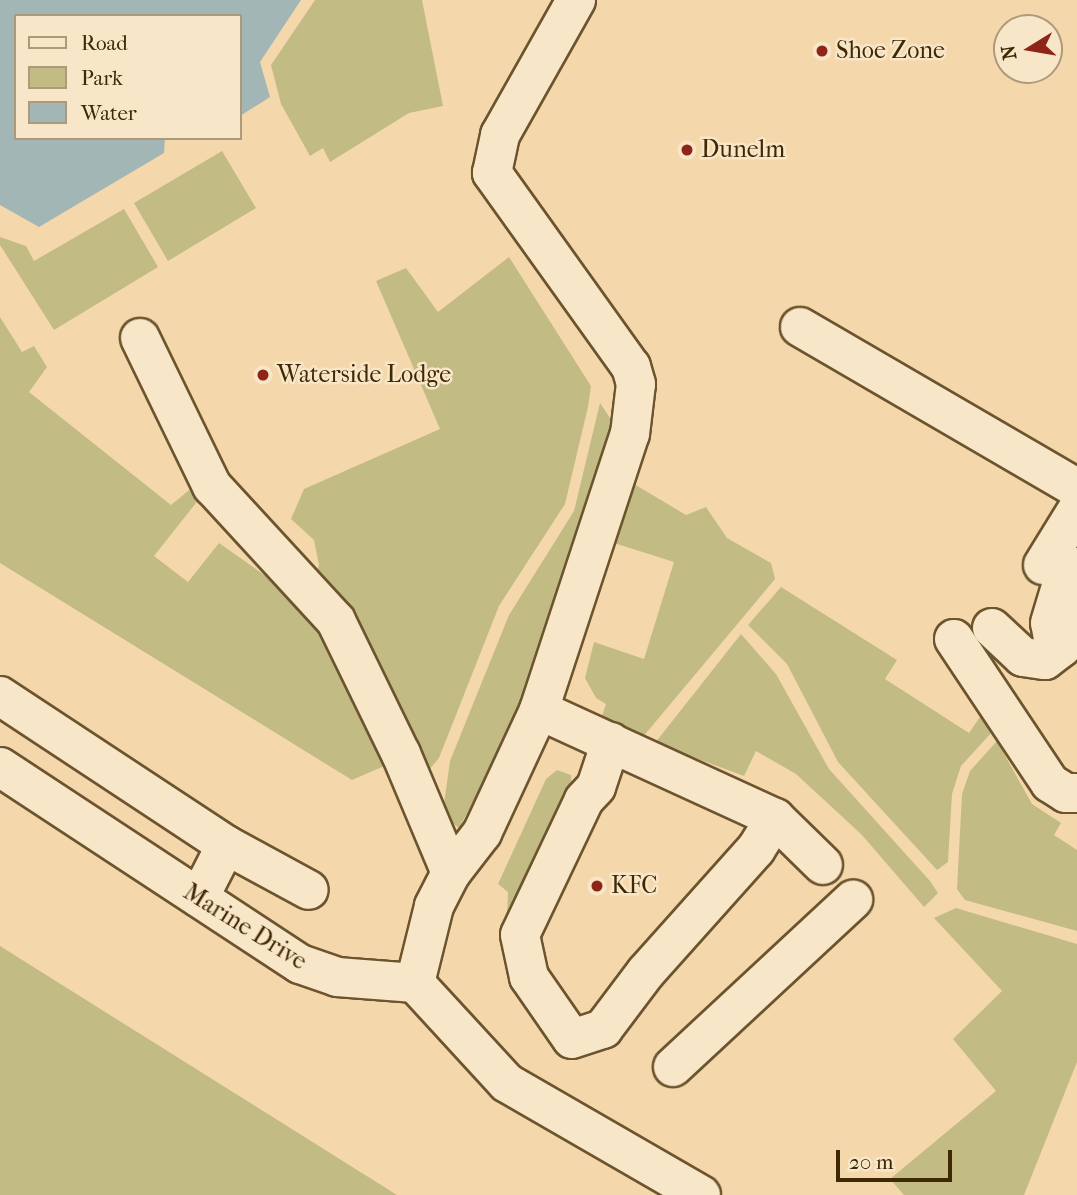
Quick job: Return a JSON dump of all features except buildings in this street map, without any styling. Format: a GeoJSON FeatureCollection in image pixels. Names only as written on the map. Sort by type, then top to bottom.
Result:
{"type":"FeatureCollection","features":[{"type":"Feature","properties":{"kind":"street"},"geometry":{"type":"LineString","coordinates":[[576,0],[500,135],[492,173],[631,367],[636,384],[630,435],[539,710],[482,834],[451,873],[434,906],[415,983],[507,1083],[701,1195]]}},
{"type":"Feature","properties":{"kind":"street"},"geometry":{"type":"LineString","coordinates":[[800,327],[1077,488]]}},
{"type":"Feature","properties":{"kind":"street"},"geometry":{"type":"LineString","coordinates":[[140,338],[212,486],[336,621],[401,754],[451,873]]}},
{"type":"Feature","properties":{"kind":"street"},"geometry":{"type":"LineString","coordinates":[[1055,652],[1050,623],[1062,583],[1060,566],[1077,510]]}},
{"type":"Feature","properties":{"kind":"street"},"geometry":{"type":"LineString","coordinates":[[992,628],[1023,657],[1045,660],[1055,652],[1077,618]]}},
{"type":"Feature","properties":{"kind":"street"},"geometry":{"type":"LineString","coordinates":[[954,639],[1009,715],[1026,751],[1050,783],[1066,793],[1077,793]]}},
{"type":"Feature","properties":{"kind":"street"},"geometry":{"type":"LineString","coordinates":[[0,696],[226,845],[309,890]]}},
{"type":"Feature","properties":{"kind":"street"},"geometry":{"type":"LineString","coordinates":[[539,710],[775,818],[823,865]]}},
{"type":"Feature","properties":{"kind":"street"},"geometry":{"type":"LineString","coordinates":[[611,742],[596,787],[584,800],[520,935],[529,977],[572,1039],[603,1029],[646,972],[756,849],[775,818]]}},
{"type":"Feature","properties":{"kind":"street","name":"Marine Drive"},"geometry":{"type":"LineString","coordinates":[[0,767],[319,973],[415,983]]}},
{"type":"Feature","properties":{"kind":"street"},"geometry":{"type":"LineString","coordinates":[[199,898],[226,845]]}},
{"type":"Feature","properties":{"kind":"street"},"geometry":{"type":"LineString","coordinates":[[673,1067],[853,900]]}},
{"type":"Feature","properties":{"kind":"green space"},"geometry":{"type":"Polygon","coordinates":[[[315,0],[422,0],[443,106],[409,113],[330,162],[323,148],[310,156],[281,104],[271,65],[315,0]]]}},
{"type":"Feature","properties":{"kind":"green space"},"geometry":{"type":"Polygon","coordinates":[[[222,151],[256,208],[168,261],[134,203],[222,151]]]}},
{"type":"Feature","properties":{"kind":"green space"},"geometry":{"type":"Polygon","coordinates":[[[124,209],[158,267],[54,330],[0,245],[0,237],[26,246],[34,261],[124,209]]]}},
{"type":"Feature","properties":{"kind":"green space"},"geometry":{"type":"Polygon","coordinates":[[[509,257],[591,386],[588,407],[565,504],[499,606],[439,758],[429,770],[398,706],[315,578],[319,565],[314,540],[291,519],[304,489],[440,429],[376,281],[406,268],[438,312],[509,257]]]}},
{"type":"Feature","properties":{"kind":"green space"},"geometry":{"type":"Polygon","coordinates":[[[0,317],[22,352],[34,346],[47,367],[29,392],[171,505],[193,487],[196,503],[154,556],[188,582],[219,543],[280,586],[312,621],[341,663],[389,764],[352,780],[0,563],[0,317]]]}},
{"type":"Feature","properties":{"kind":"green space"},"geometry":{"type":"Polygon","coordinates":[[[600,403],[616,427],[506,741],[459,828],[449,820],[444,804],[450,761],[509,615],[574,511],[600,403]]]}},
{"type":"Feature","properties":{"kind":"green space"},"geometry":{"type":"Polygon","coordinates":[[[634,484],[686,515],[706,507],[727,538],[771,563],[775,579],[642,738],[600,722],[606,704],[596,698],[585,678],[594,642],[644,659],[674,562],[614,543],[634,484]]]}},
{"type":"Feature","properties":{"kind":"green space"},"geometry":{"type":"Polygon","coordinates":[[[781,587],[897,660],[885,679],[969,733],[982,714],[992,732],[961,766],[952,794],[948,862],[937,870],[838,762],[787,664],[748,625],[781,587]]]}},
{"type":"Feature","properties":{"kind":"green space"},"geometry":{"type":"Polygon","coordinates":[[[741,634],[776,674],[829,769],[930,881],[938,893],[924,907],[862,835],[796,774],[756,751],[744,776],[655,743],[741,634]]]}},
{"type":"Feature","properties":{"kind":"green space"},"geometry":{"type":"Polygon","coordinates":[[[997,741],[1032,804],[1061,823],[1054,835],[1077,850],[1077,931],[965,900],[957,889],[962,794],[970,771],[997,741]]]}},
{"type":"Feature","properties":{"kind":"green space"},"geometry":{"type":"Polygon","coordinates":[[[557,770],[571,775],[572,790],[507,919],[508,892],[498,884],[546,779],[557,770]]]}},
{"type":"Feature","properties":{"kind":"green space"},"geometry":{"type":"Polygon","coordinates":[[[956,908],[1077,944],[1077,1062],[1024,1195],[904,1195],[890,1179],[996,1091],[953,1039],[1002,991],[934,918],[956,908]]]}},
{"type":"Feature","properties":{"kind":"green space"},"geometry":{"type":"Polygon","coordinates":[[[0,946],[397,1195],[0,1195],[0,946]]]}},
{"type":"Feature","properties":{"kind":"water"},"geometry":{"type":"Polygon","coordinates":[[[0,0],[301,0],[260,62],[270,97],[242,115],[242,14],[14,14],[14,140],[165,140],[164,153],[39,227],[0,205],[0,0]]]}},
{"type":"Feature","properties":{"kind":"place","name":"Shoe Zone"},"geometry":{"type":"Point","coordinates":[822,51]}},
{"type":"Feature","properties":{"kind":"place","name":"Dunelm"},"geometry":{"type":"Point","coordinates":[687,150]}},
{"type":"Feature","properties":{"kind":"place","name":"Waterside Lodge"},"geometry":{"type":"Point","coordinates":[263,375]}},
{"type":"Feature","properties":{"kind":"place","name":"KFC"},"geometry":{"type":"Point","coordinates":[597,886]}}]}
